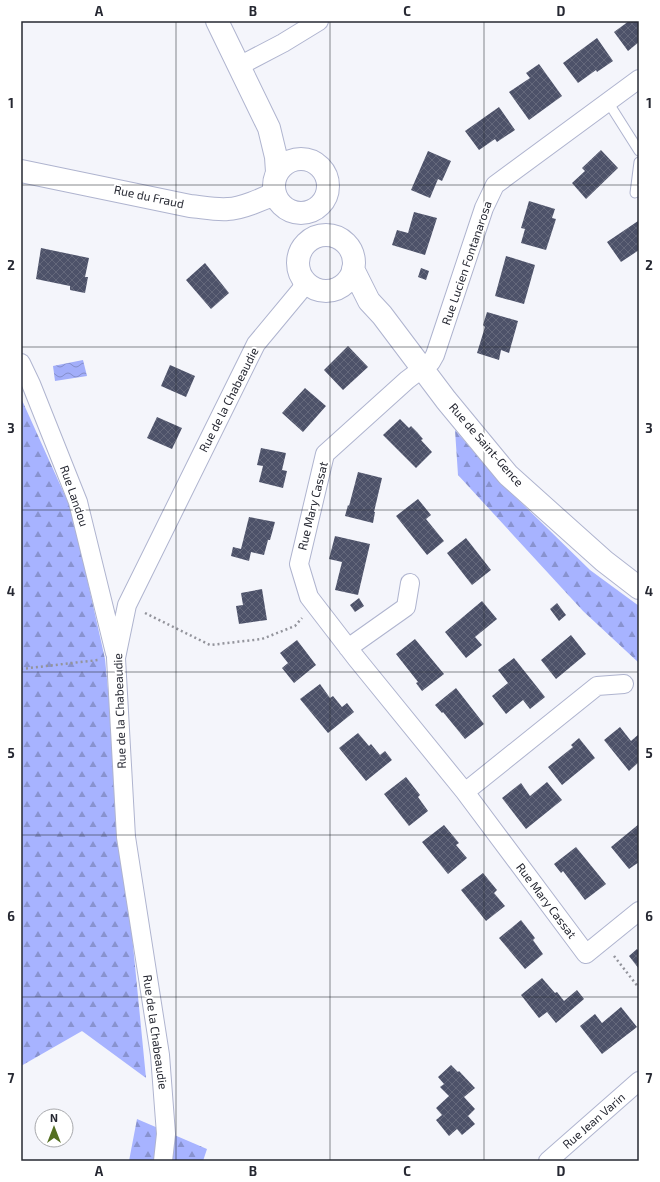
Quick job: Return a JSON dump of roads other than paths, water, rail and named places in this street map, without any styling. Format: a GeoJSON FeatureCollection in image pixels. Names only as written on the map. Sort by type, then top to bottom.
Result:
{"type":"FeatureCollection","features":[{"type":"Feature","properties":{"kind":"street"},"geometry":{"type":"LineString","coordinates":[[217,21],[269,128],[276,157],[276,182],[278,200],[284,207],[292,211],[309,211],[317,207],[322,201],[327,188],[325,175],[320,167],[317,164],[304,159],[289,161],[282,166],[276,182]]}},
{"type":"Feature","properties":{"kind":"street"},"geometry":{"type":"LineString","coordinates":[[239,66],[282,44],[319,21]]}},
{"type":"Feature","properties":{"kind":"street","name":"Rue Lucien Fontanarosa"},"geometry":{"type":"LineString","coordinates":[[422,369],[431,362],[435,355],[484,208],[495,185],[639,79]]}},
{"type":"Feature","properties":{"kind":"street"},"geometry":{"type":"LineString","coordinates":[[269,128],[304,159]]}},
{"type":"Feature","properties":{"kind":"street","name":"Rue du Fraud"},"geometry":{"type":"LineString","coordinates":[[21,171],[190,206],[229,209],[264,199],[276,182]]}},
{"type":"Feature","properties":{"kind":"street"},"geometry":{"type":"LineString","coordinates":[[322,201],[337,238]]}},
{"type":"Feature","properties":{"kind":"street"},"geometry":{"type":"LineString","coordinates":[[292,211],[302,248]]}},
{"type":"Feature","properties":{"kind":"street"},"geometry":{"type":"LineString","coordinates":[[327,236],[337,238],[345,243],[351,250],[354,260],[353,269],[349,280],[344,284],[334,290],[319,290],[306,282],[301,274],[298,266],[302,248],[309,241],[318,237],[327,236]]}},
{"type":"Feature","properties":{"kind":"street","name":"Rue de Saint-Gence"},"geometry":{"type":"LineString","coordinates":[[353,269],[369,301],[382,315],[446,400],[508,475],[604,561],[639,588]]}},
{"type":"Feature","properties":{"kind":"street","name":"Rue de la Chabeaudie"},"geometry":{"type":"LineString","coordinates":[[163,1161],[166,1134],[160,1055],[126,838],[116,658],[127,605],[256,344],[306,282]]}},
{"type":"Feature","properties":{"kind":"street","name":"Rue de Saint-Gence"},"geometry":{"type":"LineString","coordinates":[[334,290],[369,301]]}},
{"type":"Feature","properties":{"kind":"street","name":"Rue Landou"},"geometry":{"type":"LineString","coordinates":[[21,363],[31,384],[78,502],[116,658]]}},
{"type":"Feature","properties":{"kind":"street","name":"Rue Mary Cassat"},"geometry":{"type":"LineString","coordinates":[[422,369],[407,380],[325,454],[299,564],[309,597],[348,648],[465,792],[586,954],[639,911]]}},
{"type":"Feature","properties":{"kind":"street"},"geometry":{"type":"LineString","coordinates":[[348,648],[406,608],[410,583]]}},
{"type":"Feature","properties":{"kind":"street"},"geometry":{"type":"LineString","coordinates":[[465,792],[597,686],[624,684]]}},
{"type":"Feature","properties":{"kind":"street","name":"Rue Jean Varin"},"geometry":{"type":"LineString","coordinates":[[548,1161],[639,1081]]}},
{"type":"Feature","properties":{"kind":"lane"},"geometry":{"type":"LineString","coordinates":[[608,102],[639,150]]}},
{"type":"Feature","properties":{"kind":"lane"},"geometry":{"type":"LineString","coordinates":[[635,193],[639,162]]}},
{"type":"Feature","properties":{"kind":"water"},"geometry":{"type":"Polygon","coordinates":[[[83,360],[87,376],[55,381],[53,366],[83,360]]]}}]}
